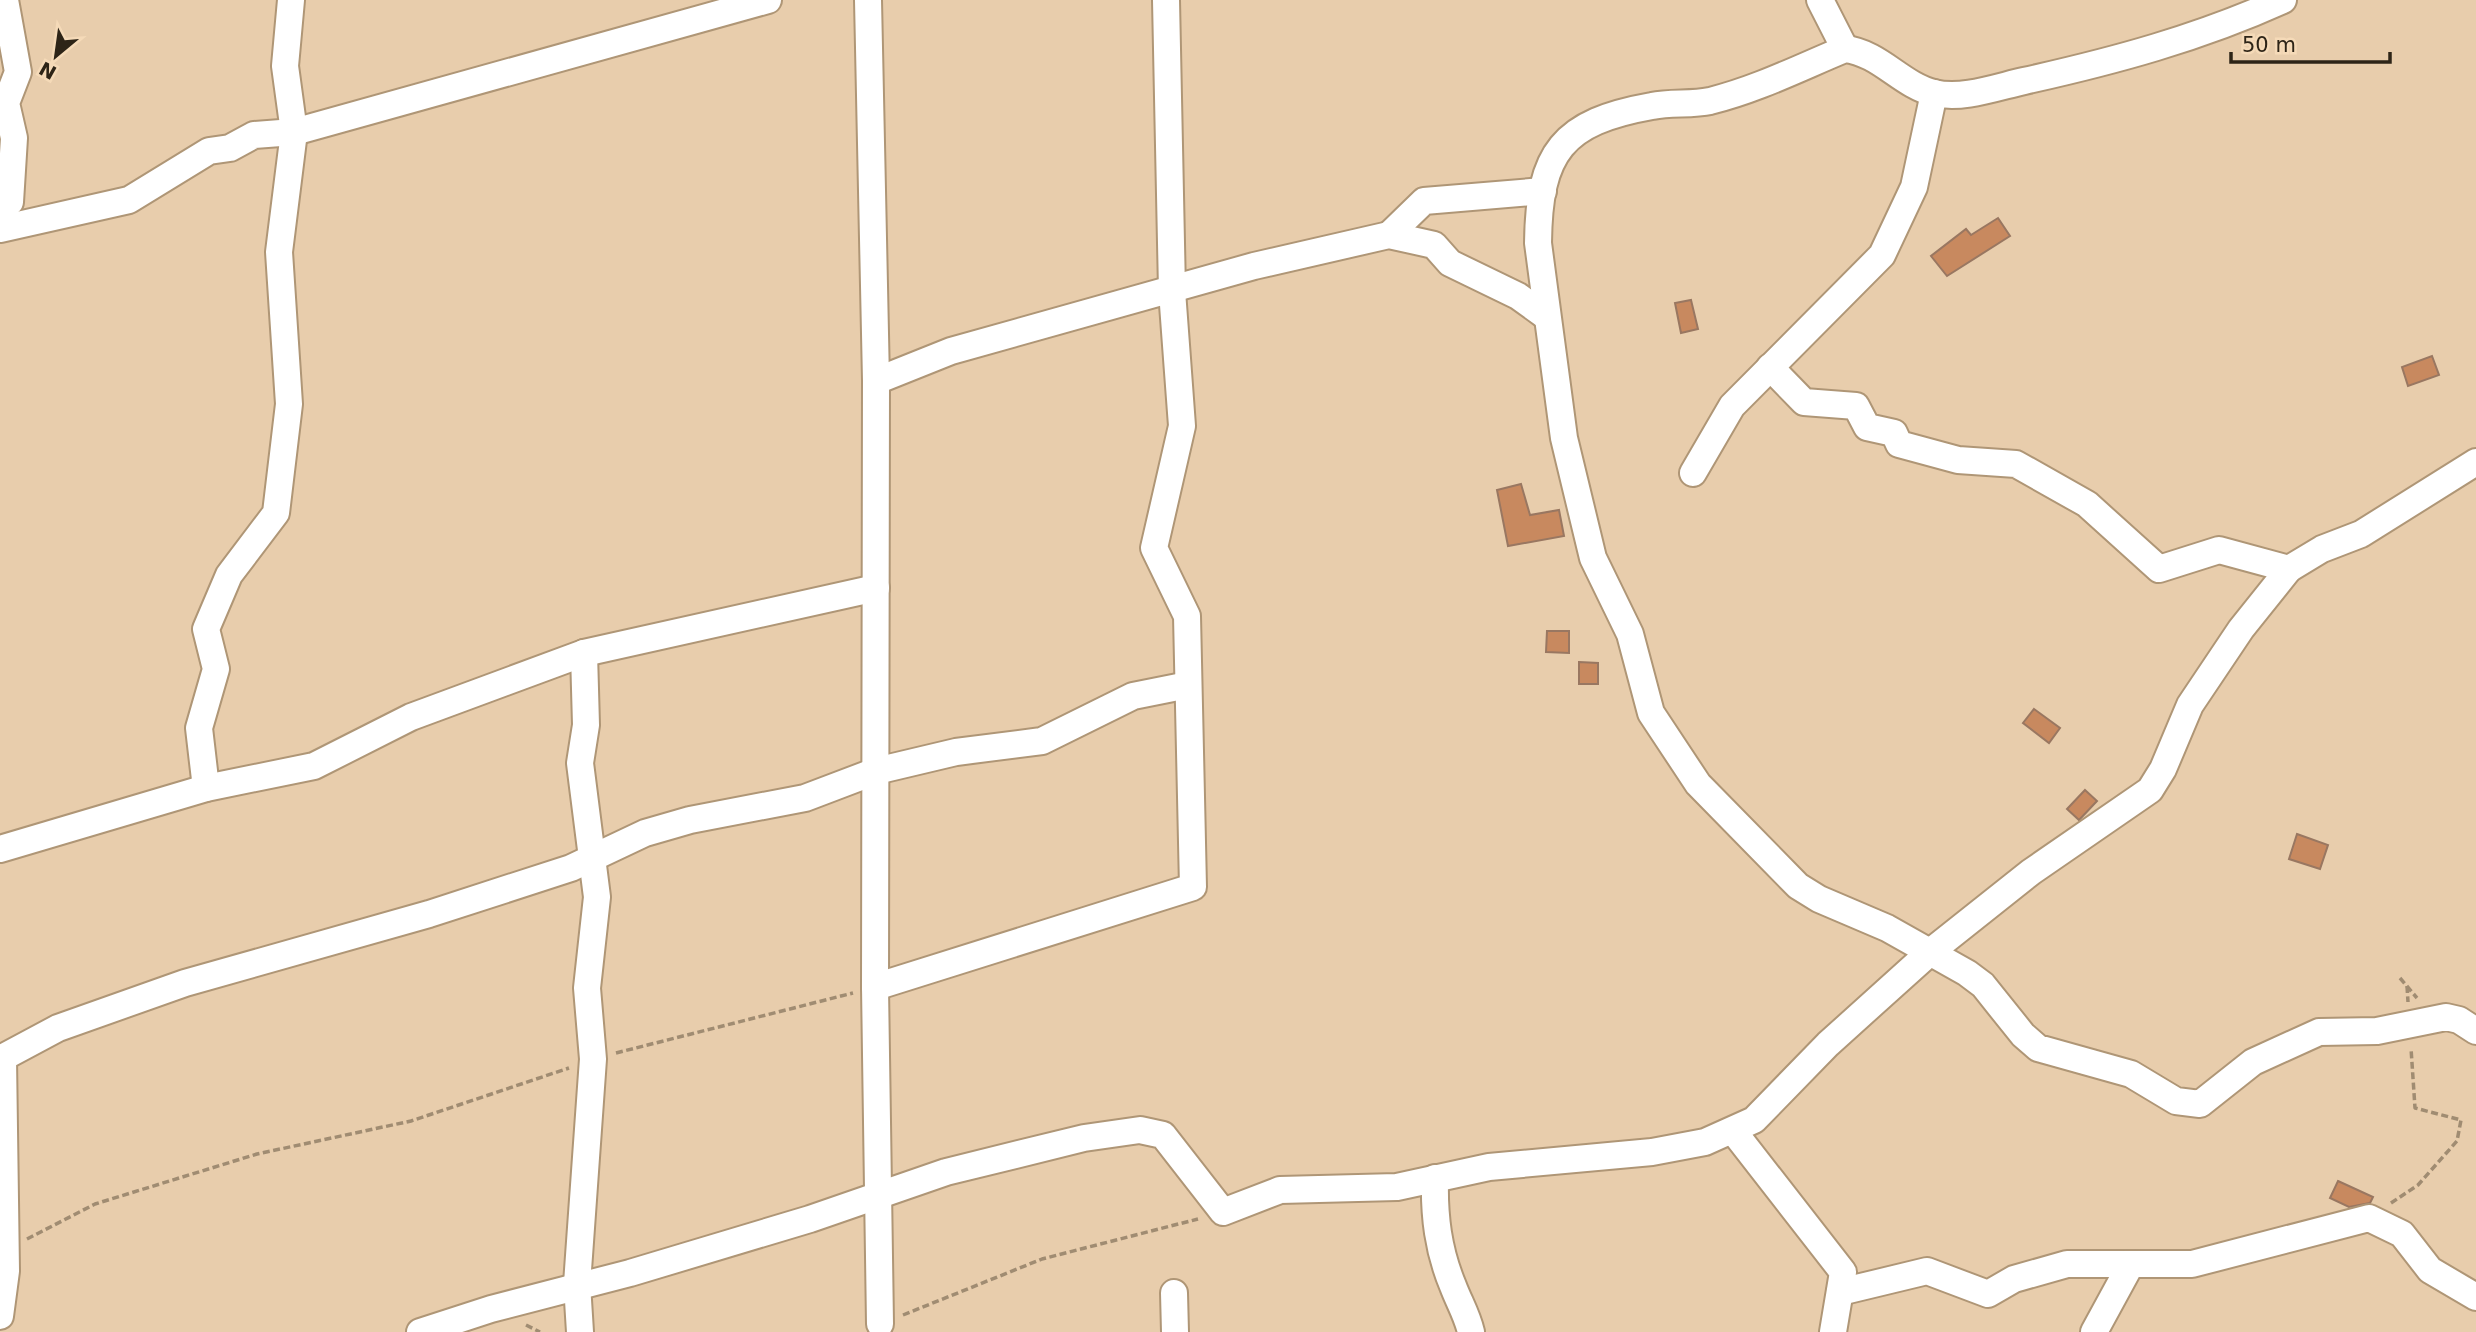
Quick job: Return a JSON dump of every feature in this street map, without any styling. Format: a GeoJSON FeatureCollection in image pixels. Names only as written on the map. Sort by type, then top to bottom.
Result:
{"type":"FeatureCollection","features":[{"type":"Feature","properties":{"kind":"street"},"geometry":{"type":"LineString","coordinates":[[0,211],[9,202],[14,138],[6,103],[18,72],[5,0]]}},
{"type":"Feature","properties":{"kind":"street"},"geometry":{"type":"LineString","coordinates":[[206,788],[199,728],[216,669],[206,629],[229,575],[276,513],[289,404],[279,252],[294,132],[285,66],[291,0]]}},
{"type":"Feature","properties":{"kind":"street"},"geometry":{"type":"LineString","coordinates":[[0,229],[129,200],[209,151],[230,148],[254,135],[294,132],[768,0]]}},
{"type":"Feature","properties":{"kind":"street"},"geometry":{"type":"LineString","coordinates":[[868,0],[876,381],[875,987],[880,1324]]}},
{"type":"Feature","properties":{"kind":"street"},"geometry":{"type":"LineString","coordinates":[[875,987],[1193,887],[1187,616],[1154,548],[1182,426],[1172,291],[1167,0]]}},
{"type":"Feature","properties":{"kind":"street"},"geometry":{"type":"LineString","coordinates":[[1820,0],[1845,49]]}},
{"type":"Feature","properties":{"kind":"street"},"geometry":{"type":"LineString","coordinates":[[2283,0],[2206,32],[2146,52],[1978,91],[1934,93],[1907,82],[1876,59],[1845,49],[1747,91],[1706,102],[1653,106],[1576,130],[1563,142],[1553,159],[1543,191],[1538,243],[1564,438],[1593,558],[1630,634],[1651,713],[1698,784],[1798,886],[1819,899],[1887,928],[1967,973],[1983,985],[2023,1035],[2038,1048],[2131,1074],[2176,1101],[2200,1104],[2253,1062],[2319,1032],[2357,1033],[2452,1017],[2476,1031]]}},
{"type":"Feature","properties":{"kind":"street"},"geometry":{"type":"LineString","coordinates":[[1693,473],[1732,406],[1882,256],[1914,187],[1934,93]]}},
{"type":"Feature","properties":{"kind":"street"},"geometry":{"type":"LineString","coordinates":[[1389,235],[1424,201],[1543,191]]}},
{"type":"Feature","properties":{"kind":"street"},"geometry":{"type":"LineString","coordinates":[[876,381],[951,351],[1254,266],[1389,235],[1434,245],[1450,263],[1518,296],[1547,317]]}},
{"type":"Feature","properties":{"kind":"street"},"geometry":{"type":"LineString","coordinates":[[1770,367],[1804,402],[1856,406],[1867,427],[1894,433],[1899,443],[1958,460],[2017,464],[2087,504],[2159,569],[2219,550],[2289,569]]}},
{"type":"Feature","properties":{"kind":"street"},"geometry":{"type":"LineString","coordinates":[[419,1332],[578,1284],[630,1273],[880,1196],[946,1172],[1057,1144],[1140,1130],[1163,1135],[1223,1212],[1280,1190],[1397,1186],[1527,1162],[1652,1152],[1704,1142],[1734,1132],[1754,1120],[1828,1044],[1929,953],[2031,872],[2150,790],[2163,769],[2190,705],[2241,629],[2289,569],[2322,549],[2361,534],[2476,462]]}},
{"type":"Feature","properties":{"kind":"street"},"geometry":{"type":"LineString","coordinates":[[0,849],[206,788],[314,766],[411,717],[584,653],[876,588]]}},
{"type":"Feature","properties":{"kind":"street"},"geometry":{"type":"LineString","coordinates":[[580,1332],[578,1284],[593,1059],[587,988],[597,897],[590,859],[580,763],[586,725],[584,653]]}},
{"type":"Feature","properties":{"kind":"street"},"geometry":{"type":"LineString","coordinates":[[0,1316],[6,1250],[1,1059],[58,1028],[185,983],[429,914],[590,859],[645,833],[690,820],[805,798],[876,771],[956,752],[1042,741],[1133,696],[1188,685]]}},
{"type":"Feature","properties":{"kind":"street"},"geometry":{"type":"LineString","coordinates":[[1734,1132],[1843,1272],[1833,1332]]}},
{"type":"Feature","properties":{"kind":"street"},"geometry":{"type":"LineString","coordinates":[[1435,1178],[1434,1221],[1452,1285],[1466,1314],[1471,1332]]}},
{"type":"Feature","properties":{"kind":"street"},"geometry":{"type":"LineString","coordinates":[[1840,1292],[1927,1271],[1988,1294],[2014,1279],[2067,1264],[2175,1265],[2205,1262],[2369,1218],[2402,1234],[2430,1270],[2476,1297]]}},
{"type":"Feature","properties":{"kind":"street"},"geometry":{"type":"LineString","coordinates":[[2094,1332],[2131,1264]]}},
{"type":"Feature","properties":{"kind":"street"},"geometry":{"type":"LineString","coordinates":[[1174,1293],[1175,1332]]}},
{"type":"Feature","properties":{"kind":"path"},"geometry":{"type":"LineString","coordinates":[[2369,1218],[2418,1185],[2456,1141],[2461,1120],[2415,1108],[2407,986]]}},
{"type":"Feature","properties":{"kind":"path"},"geometry":{"type":"LineString","coordinates":[[6,1250],[95,1204],[257,1154],[411,1121],[593,1059],[875,987]]}},
{"type":"Feature","properties":{"kind":"path"},"geometry":{"type":"LineString","coordinates":[[880,1324],[1042,1259],[1223,1212]]}},
{"type":"Feature","properties":{"kind":"building"},"geometry":{"type":"Polygon","coordinates":[[[1998,218],[2010,236],[1947,276],[1931,256],[1966,229],[1971,235],[1998,218]]]}},
{"type":"Feature","properties":{"kind":"building"},"geometry":{"type":"Polygon","coordinates":[[[1691,300],[1698,329],[1681,333],[1675,303],[1691,300]]]}},
{"type":"Feature","properties":{"kind":"building"},"geometry":{"type":"Polygon","coordinates":[[[2432,356],[2439,375],[2408,386],[2402,367],[2432,356]]]}},
{"type":"Feature","properties":{"kind":"building"},"geometry":{"type":"Polygon","coordinates":[[[1521,484],[1530,515],[1559,510],[1564,536],[1508,546],[1497,490],[1521,484]]]}},
{"type":"Feature","properties":{"kind":"building"},"geometry":{"type":"Polygon","coordinates":[[[1547,631],[1569,631],[1569,653],[1546,652],[1547,631]]]}},
{"type":"Feature","properties":{"kind":"building"},"geometry":{"type":"Polygon","coordinates":[[[1579,662],[1598,663],[1598,684],[1579,684],[1579,662]]]}},
{"type":"Feature","properties":{"kind":"building"},"geometry":{"type":"Polygon","coordinates":[[[2034,709],[2060,728],[2049,743],[2023,723],[2034,709]]]}},
{"type":"Feature","properties":{"kind":"building"},"geometry":{"type":"Polygon","coordinates":[[[2085,790],[2097,801],[2079,820],[2067,809],[2085,790]]]}},
{"type":"Feature","properties":{"kind":"building"},"geometry":{"type":"Polygon","coordinates":[[[2297,834],[2328,845],[2320,869],[2289,859],[2297,834]]]}},
{"type":"Feature","properties":{"kind":"building"},"geometry":{"type":"Polygon","coordinates":[[[2338,1181],[2373,1197],[2370,1203],[2349,1207],[2330,1198],[2338,1181]]]}}]}
